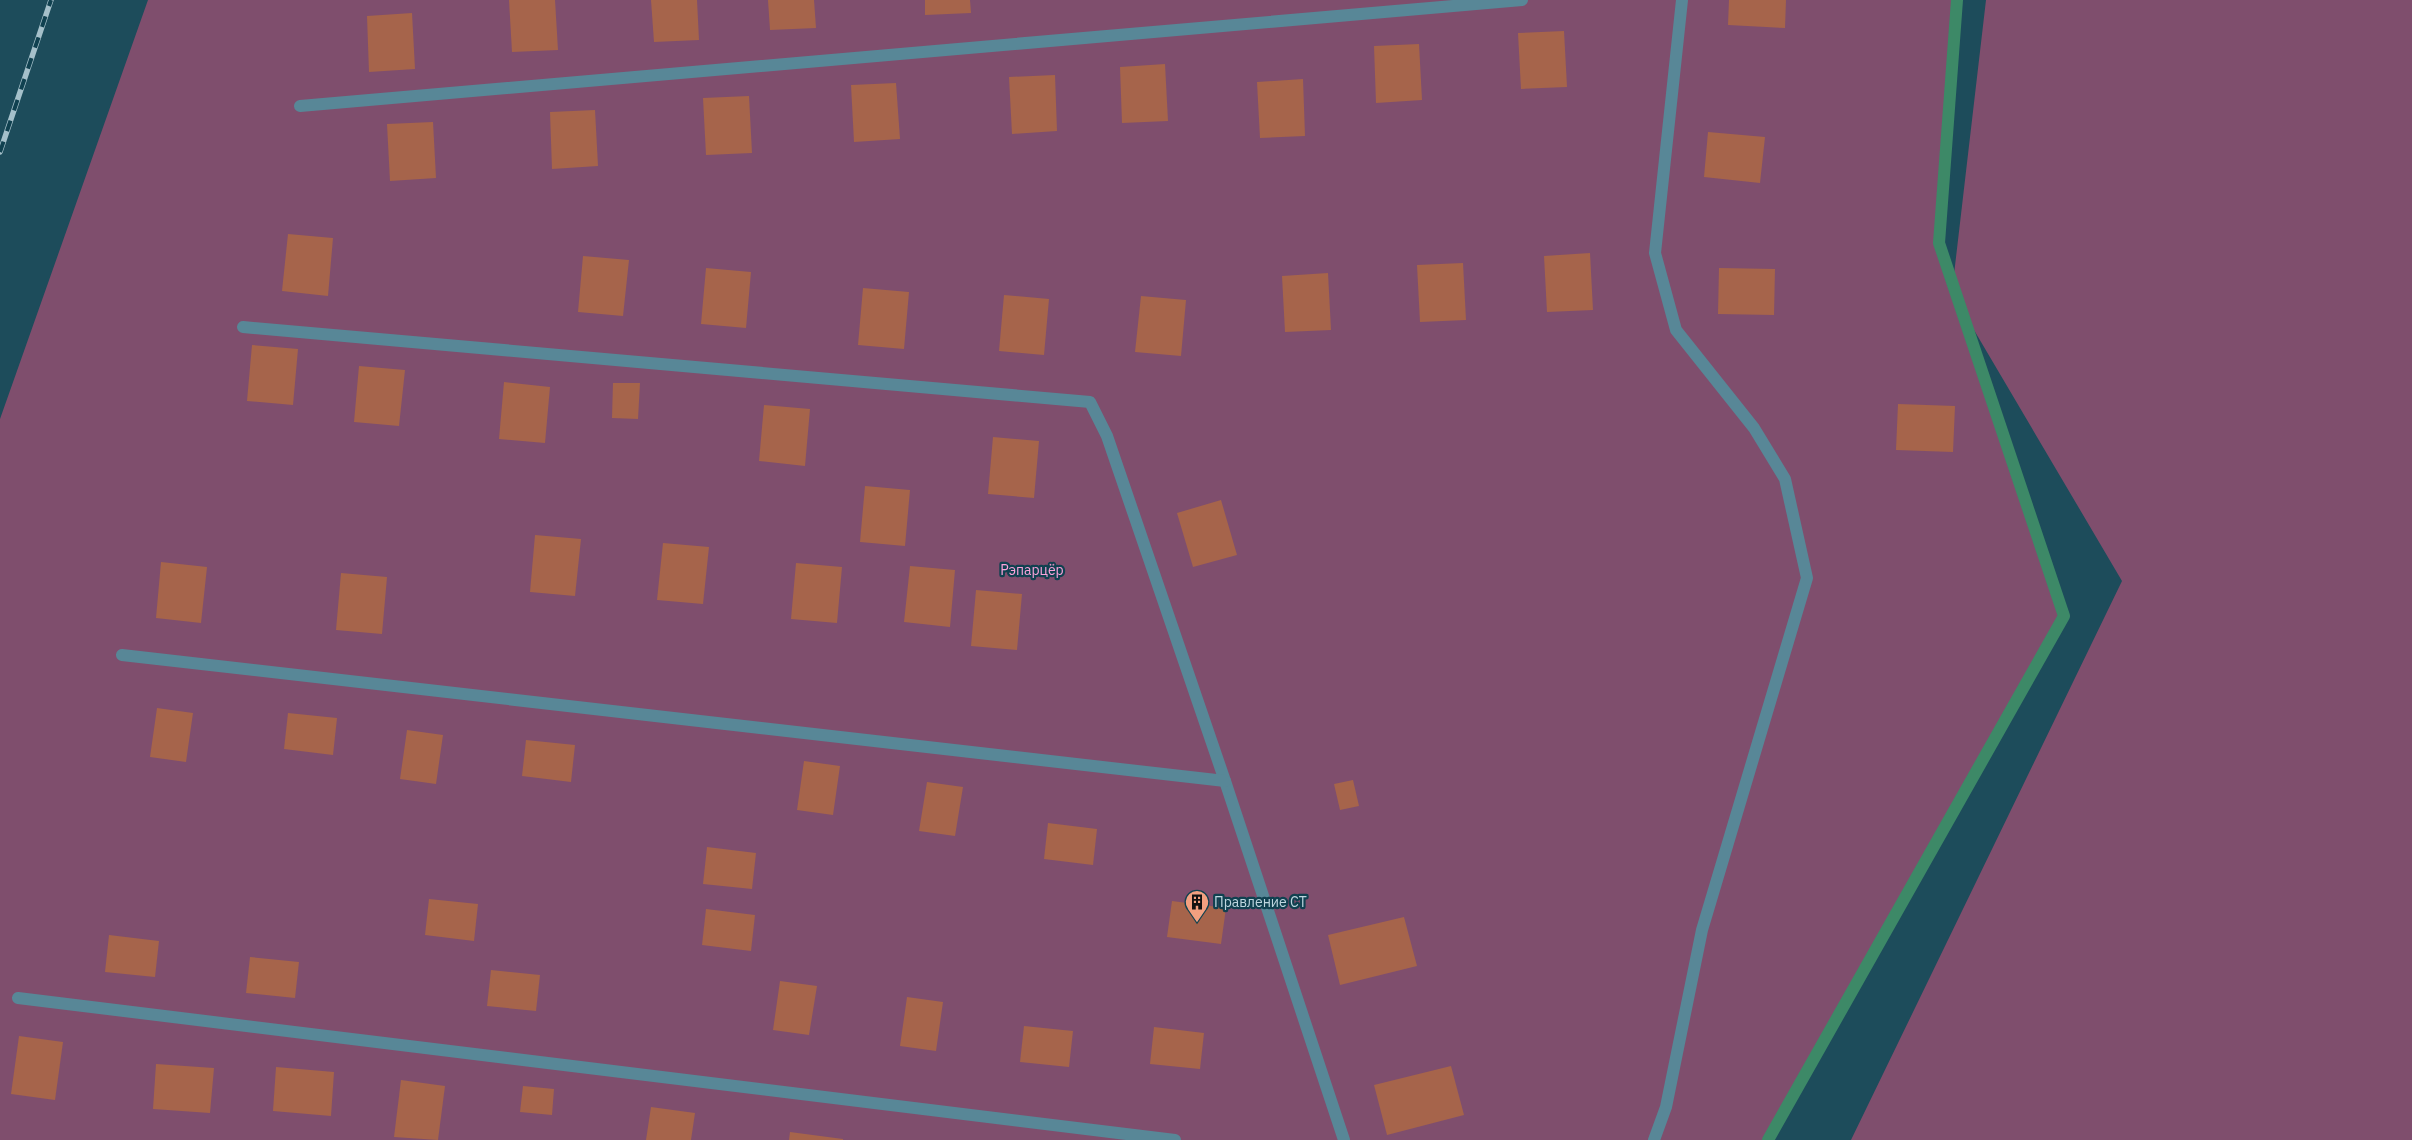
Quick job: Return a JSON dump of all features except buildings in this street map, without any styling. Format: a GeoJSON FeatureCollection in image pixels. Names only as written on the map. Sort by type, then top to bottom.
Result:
{"type":"FeatureCollection","features":[{"type":"Feature","properties":{"kind":"street"},"geometry":{"type":"LineString","coordinates":[[300,106],[1522,0]]}},
{"type":"Feature","properties":{"kind":"street"},"geometry":{"type":"LineString","coordinates":[[1654,1140],[1666,1106],[1702,930],[1807,578],[1785,480],[1754,428],[1676,330],[1655,253],[1682,0]]}},
{"type":"Feature","properties":{"kind":"street"},"geometry":{"type":"LineString","coordinates":[[243,327],[1090,402],[1107,436],[1225,781],[1344,1140]]}},
{"type":"Feature","properties":{"kind":"street"},"geometry":{"type":"LineString","coordinates":[[122,655],[1225,781]]}},
{"type":"Feature","properties":{"kind":"street"},"geometry":{"type":"LineString","coordinates":[[18,998],[1175,1140]]}},
{"type":"Feature","properties":{"kind":"green space","name":"Рэпарцёр"},"geometry":{"type":"Polygon","coordinates":[[[148,0],[1957,0],[1939,243],[1953,283],[1986,0],[2412,0],[2412,1140],[1851,1140],[2122,581],[1961,308],[2064,616],[1768,1140],[0,1140],[0,419],[148,0]]]}},
{"type":"Feature","properties":{"kind":"waterway"},"geometry":{"type":"LineString","coordinates":[[1768,1140],[2064,616],[1939,243],[1957,0]]}},
{"type":"Feature","properties":{"kind":"railway"},"geometry":{"type":"LineString","coordinates":[[0,152],[51,0]]}},
{"type":"Feature","properties":{"kind":"place","name":"Правление СТ"},"geometry":{"type":"Point","coordinates":[1197,923]}}]}
